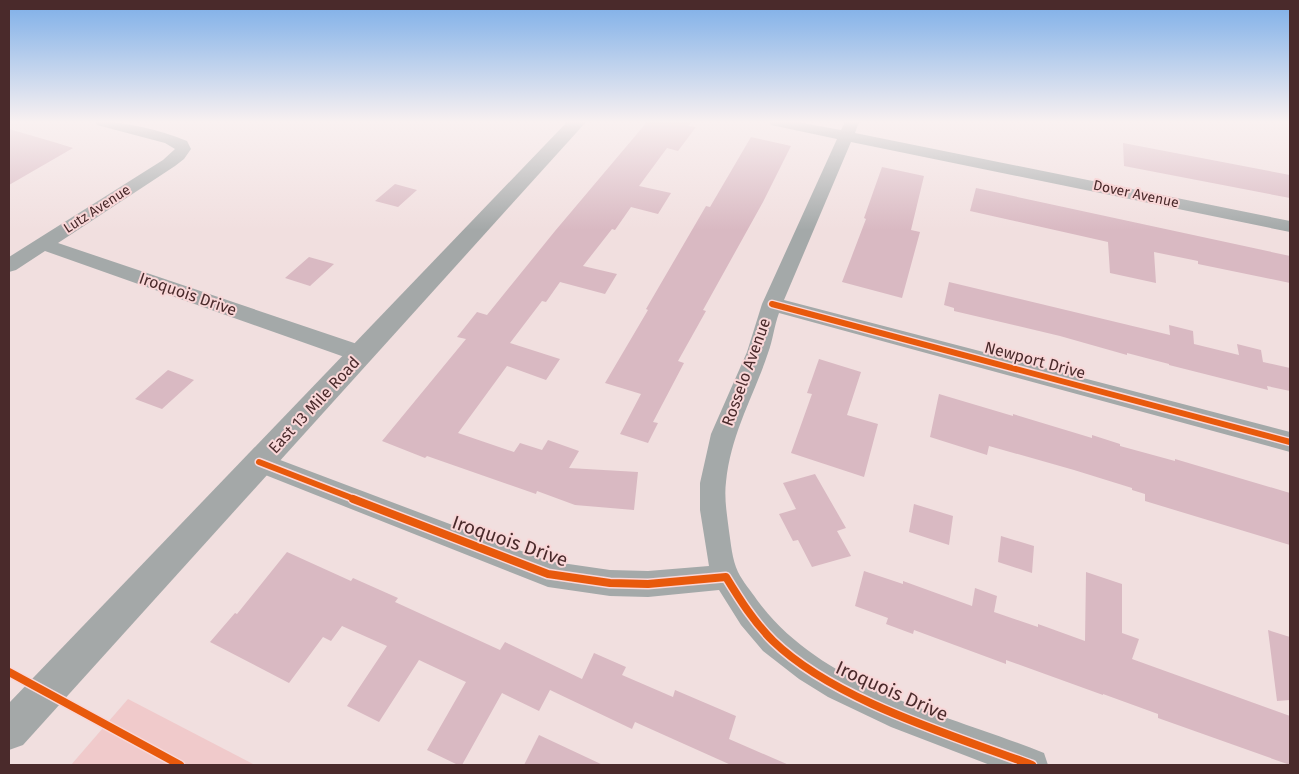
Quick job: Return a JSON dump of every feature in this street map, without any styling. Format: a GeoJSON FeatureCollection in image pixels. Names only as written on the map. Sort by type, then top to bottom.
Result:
{"type":"FeatureCollection","features":[{"type":"Feature","properties":{"kind":"main road","name":"East 13 Mile Road"},"geometry":{"type":"LineString","coordinates":[[9,731],[543,158]]}},
{"type":"Feature","properties":{"kind":"street","name":"Lutz Avenue"},"geometry":{"type":"LineString","coordinates":[[9,266],[175,158]]}},
{"type":"Feature","properties":{"kind":"street","name":"Rosselo Avenue"},"geometry":{"type":"LineString","coordinates":[[726,577],[714,529],[713,483],[723,434],[758,352],[772,304],[836,158]]}},
{"type":"Feature","properties":{"kind":"street","name":"Dover Avenue"},"geometry":{"type":"LineString","coordinates":[[985,158],[1290,226]]}},
{"type":"Feature","properties":{"kind":"street","name":"Iroquois Drive"},"geometry":{"type":"LineString","coordinates":[[43,244],[361,354]]}},
{"type":"Feature","properties":{"kind":"street","name":"Newport Drive"},"geometry":{"type":"LineString","coordinates":[[772,304],[1290,442]]}},
{"type":"Feature","properties":{"kind":"street","name":"Iroquois Drive"},"geometry":{"type":"LineString","coordinates":[[259,462],[548,574],[610,582],[648,584],[726,577],[762,630],[781,648],[812,670],[850,692],[895,712],[1032,765]]}},
{"type":"Feature","properties":{"kind":"shaded area"},"geometry":{"type":"Polygon","coordinates":[[[128,699],[255,765],[71,765],[128,699]]]}},
{"type":"Feature","properties":{"kind":"building"},"geometry":{"type":"Polygon","coordinates":[[[9,158],[55,158],[9,185],[9,158]]]}},
{"type":"Feature","properties":{"kind":"building"},"geometry":{"type":"Polygon","coordinates":[[[617,158],[660,158],[639,186],[671,193],[658,214],[631,207],[615,230],[612,229],[583,266],[617,274],[605,294],[560,282],[546,302],[542,301],[510,343],[560,359],[546,380],[507,366],[458,433],[514,452],[520,443],[542,450],[548,440],[579,451],[569,468],[638,472],[634,510],[575,505],[537,491],[536,494],[427,456],[425,458],[382,441],[466,339],[457,337],[477,312],[487,315],[617,158]]]}},
{"type":"Feature","properties":{"kind":"building"},"geometry":{"type":"Polygon","coordinates":[[[739,158],[785,158],[763,202],[703,310],[706,311],[678,361],[684,363],[653,422],[658,423],[648,443],[620,434],[641,394],[605,383],[706,206],[710,207],[739,158]]]}},
{"type":"Feature","properties":{"kind":"building"},"geometry":{"type":"Polygon","coordinates":[[[1124,158],[1202,158],[1290,175],[1290,198],[1124,166],[1124,158]]]}},
{"type":"Feature","properties":{"kind":"building"},"geometry":{"type":"Polygon","coordinates":[[[882,167],[924,176],[911,230],[920,232],[902,298],[842,282],[866,219],[864,218],[882,167]]]}},
{"type":"Feature","properties":{"kind":"building"},"geometry":{"type":"Polygon","coordinates":[[[395,184],[417,190],[398,207],[375,201],[395,184]]]}},
{"type":"Feature","properties":{"kind":"building"},"geometry":{"type":"Polygon","coordinates":[[[976,188],[1290,256],[1290,283],[1198,264],[1198,261],[1154,252],[1156,283],[1110,273],[1108,242],[970,211],[976,188]]]}},
{"type":"Feature","properties":{"kind":"building"},"geometry":{"type":"Polygon","coordinates":[[[309,257],[334,264],[310,286],[285,278],[309,257]]]}},
{"type":"Feature","properties":{"kind":"building"},"geometry":{"type":"Polygon","coordinates":[[[949,282],[1170,335],[1169,325],[1193,331],[1194,344],[1239,355],[1237,344],[1261,350],[1263,362],[1290,368],[1290,391],[1267,386],[1268,390],[1127,353],[1127,355],[1060,336],[954,311],[954,308],[944,305],[949,282]]]}},
{"type":"Feature","properties":{"kind":"building"},"geometry":{"type":"Polygon","coordinates":[[[819,359],[861,372],[847,415],[878,424],[864,477],[791,453],[812,394],[807,393],[819,359]]]}},
{"type":"Feature","properties":{"kind":"building"},"geometry":{"type":"Polygon","coordinates":[[[168,370],[194,380],[162,409],[135,399],[168,370]]]}},
{"type":"Feature","properties":{"kind":"building"},"geometry":{"type":"Polygon","coordinates":[[[939,394],[1092,438],[1092,435],[1120,444],[1120,446],[1175,461],[1175,459],[1290,493],[1290,545],[1145,501],[1145,494],[1132,490],[1132,488],[1074,470],[989,446],[987,455],[930,437],[939,394]]]}},
{"type":"Feature","properties":{"kind":"building"},"geometry":{"type":"Polygon","coordinates":[[[815,474],[846,528],[837,531],[851,556],[812,567],[798,540],[793,541],[779,514],[796,509],[783,483],[815,474]]]}},
{"type":"Feature","properties":{"kind":"building"},"geometry":{"type":"Polygon","coordinates":[[[914,504],[953,516],[949,545],[909,532],[914,504]]]}},
{"type":"Feature","properties":{"kind":"building"},"geometry":{"type":"Polygon","coordinates":[[[1001,536],[1034,546],[1032,573],[998,562],[1001,536]]]}},
{"type":"Feature","properties":{"kind":"building"},"geometry":{"type":"Polygon","coordinates":[[[287,552],[351,581],[353,578],[398,598],[395,602],[500,650],[505,642],[582,679],[594,653],[626,667],[622,675],[673,697],[675,690],[736,716],[729,739],[789,765],[731,765],[635,722],[632,729],[550,690],[539,711],[502,693],[462,765],[458,765],[427,750],[466,682],[419,660],[379,722],[347,706],[387,646],[342,626],[331,641],[323,637],[289,683],[210,642],[235,613],[237,614],[287,552]]]}},
{"type":"Feature","properties":{"kind":"building"},"geometry":{"type":"Polygon","coordinates":[[[864,571],[903,584],[903,581],[972,606],[975,588],[997,596],[994,612],[1038,627],[1038,624],[1085,641],[1086,572],[1122,584],[1122,633],[1139,639],[1132,659],[1290,716],[1290,765],[1158,718],[1158,714],[1006,660],[1006,664],[914,630],[913,634],[886,624],[888,618],[855,606],[864,571]]]}},
{"type":"Feature","properties":{"kind":"building"},"geometry":{"type":"Polygon","coordinates":[[[1268,630],[1290,637],[1290,700],[1277,701],[1268,630]]]}},
{"type":"Feature","properties":{"kind":"building"},"geometry":{"type":"Polygon","coordinates":[[[539,735],[603,765],[524,765],[539,735]]]}},
{"type":"Feature","properties":{"kind":"cycle path"},"geometry":{"type":"LineString","coordinates":[[772,304],[1290,442]]}},
{"type":"Feature","properties":{"kind":"cycle path"},"geometry":{"type":"LineString","coordinates":[[259,462],[548,574],[610,583],[648,584],[726,577],[744,606],[765,633],[782,649],[809,669],[870,702],[902,716],[1032,765]]}},
{"type":"Feature","properties":{"kind":"cycle path"},"geometry":{"type":"LineString","coordinates":[[9,672],[180,765]]}}]}
